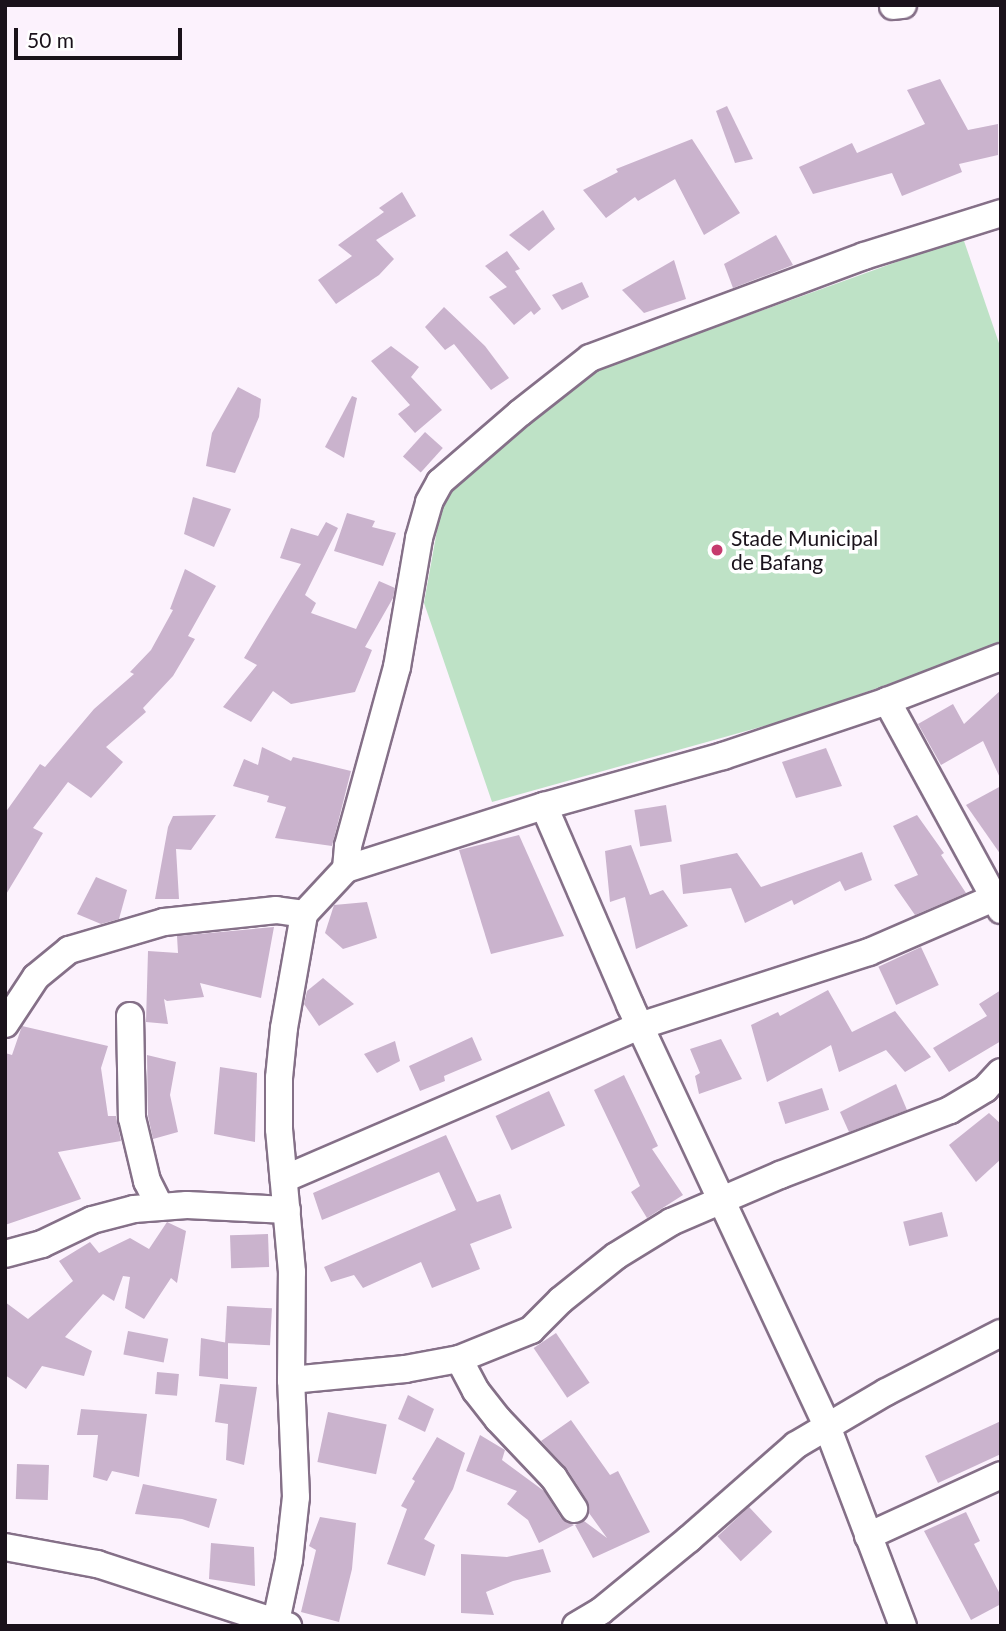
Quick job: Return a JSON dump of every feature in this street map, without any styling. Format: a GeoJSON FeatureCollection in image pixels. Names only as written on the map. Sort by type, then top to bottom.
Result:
{"type":"FeatureCollection","features":[{"type":"Feature","properties":{"kind":"street"},"geometry":{"type":"LineString","coordinates":[[346,869],[348,846],[397,667],[419,538],[429,502],[440,482],[590,358],[864,256],[1001,213]]}},
{"type":"Feature","properties":{"kind":"street"},"geometry":{"type":"LineString","coordinates":[[5,1547],[97,1564],[280,1624],[296,1497],[291,1380],[292,1272],[279,1078],[284,1028],[304,914],[346,869],[544,806],[723,756],[887,701],[1001,657]]}},
{"type":"Feature","properties":{"kind":"street"},"geometry":{"type":"LineString","coordinates":[[284,1179],[640,1026],[869,952],[998,901],[887,701]]}},
{"type":"Feature","properties":{"kind":"street"},"geometry":{"type":"LineString","coordinates":[[544,806],[640,1026],[827,1426],[903,1626]]}},
{"type":"Feature","properties":{"kind":"street"},"geometry":{"type":"LineString","coordinates":[[5,1024],[36,977],[69,950],[164,922],[276,910],[304,914]]}},
{"type":"Feature","properties":{"kind":"street"},"geometry":{"type":"LineString","coordinates":[[130,1016],[132,1118],[147,1181],[160,1207]]}},
{"type":"Feature","properties":{"kind":"street"},"geometry":{"type":"LineString","coordinates":[[291,1380],[405,1369],[459,1359],[531,1330],[561,1300],[616,1256],[671,1222],[780,1175],[950,1110],[985,1089],[1001,1072]]}},
{"type":"Feature","properties":{"kind":"street"},"geometry":{"type":"LineString","coordinates":[[5,1254],[42,1244],[92,1220],[134,1209],[187,1205],[287,1210]]}},
{"type":"Feature","properties":{"kind":"street"},"geometry":{"type":"LineString","coordinates":[[576,1626],[601,1611],[680,1547],[796,1445],[1001,1333]]}},
{"type":"Feature","properties":{"kind":"street"},"geometry":{"type":"LineString","coordinates":[[459,1359],[476,1391],[498,1419],[554,1478],[574,1509]]}},
{"type":"Feature","properties":{"kind":"street"},"geometry":{"type":"LineString","coordinates":[[868,1536],[1001,1475]]}},
{"type":"Feature","properties":{"kind":"green space","name":"Stade Municipal de Bafang"},"geometry":{"type":"Polygon","coordinates":[[[963,238],[1001,349],[1001,644],[793,718],[492,802],[424,603],[443,497],[594,371],[963,238]]]}},
{"type":"Feature","properties":{"kind":"building"},"geometry":{"type":"Polygon","coordinates":[[[940,79],[968,130],[998,124],[998,155],[959,164],[962,172],[902,196],[892,173],[813,194],[799,167],[852,143],[857,153],[925,124],[907,90],[940,79]]]}},
{"type":"Feature","properties":{"kind":"building"},"geometry":{"type":"Polygon","coordinates":[[[727,106],[753,159],[735,163],[716,111],[727,106]]]}},
{"type":"Feature","properties":{"kind":"building"},"geometry":{"type":"Polygon","coordinates":[[[692,139],[740,213],[704,235],[675,179],[638,201],[635,197],[606,218],[583,190],[618,172],[616,169],[692,139]]]}},
{"type":"Feature","properties":{"kind":"building"},"geometry":{"type":"Polygon","coordinates":[[[402,192],[416,216],[376,240],[394,259],[379,275],[336,304],[318,280],[352,256],[338,245],[384,212],[379,208],[402,192]]]}},
{"type":"Feature","properties":{"kind":"building"},"geometry":{"type":"Polygon","coordinates":[[[543,210],[555,229],[529,251],[509,235],[543,210]]]}},
{"type":"Feature","properties":{"kind":"building"},"geometry":{"type":"Polygon","coordinates":[[[776,235],[793,265],[733,288],[724,264],[776,235]]]}},
{"type":"Feature","properties":{"kind":"building"},"geometry":{"type":"Polygon","coordinates":[[[507,251],[520,269],[515,271],[541,309],[534,315],[531,311],[514,325],[489,297],[507,287],[485,266],[507,251]]]}},
{"type":"Feature","properties":{"kind":"building"},"geometry":{"type":"Polygon","coordinates":[[[674,260],[686,299],[644,313],[622,290],[674,260]]]}},
{"type":"Feature","properties":{"kind":"building"},"geometry":{"type":"Polygon","coordinates":[[[582,282],[589,297],[562,310],[552,295],[582,282]]]}},
{"type":"Feature","properties":{"kind":"building"},"geometry":{"type":"Polygon","coordinates":[[[444,307],[485,346],[509,378],[491,390],[454,344],[445,350],[425,327],[444,307]]]}},
{"type":"Feature","properties":{"kind":"building"},"geometry":{"type":"Polygon","coordinates":[[[391,346],[419,367],[411,377],[442,410],[415,433],[398,414],[410,405],[371,361],[391,346]]]}},
{"type":"Feature","properties":{"kind":"building"},"geometry":{"type":"Polygon","coordinates":[[[238,387],[261,399],[259,417],[235,473],[206,466],[212,433],[238,387]]]}},
{"type":"Feature","properties":{"kind":"building"},"geometry":{"type":"Polygon","coordinates":[[[352,396],[357,398],[344,458],[325,447],[352,396]]]}},
{"type":"Feature","properties":{"kind":"building"},"geometry":{"type":"Polygon","coordinates":[[[425,432],[443,448],[421,473],[403,457],[425,432]]]}},
{"type":"Feature","properties":{"kind":"building"},"geometry":{"type":"Polygon","coordinates":[[[193,497],[231,509],[214,547],[184,534],[193,497]]]}},
{"type":"Feature","properties":{"kind":"building"},"geometry":{"type":"Polygon","coordinates":[[[347,513],[375,521],[372,527],[396,533],[383,566],[334,551],[347,513]]]}},
{"type":"Feature","properties":{"kind":"building"},"geometry":{"type":"Polygon","coordinates":[[[326,522],[338,528],[305,595],[316,603],[311,613],[356,629],[379,581],[395,588],[393,598],[365,647],[372,650],[355,692],[291,704],[273,691],[251,722],[223,707],[257,665],[244,658],[301,564],[280,558],[291,528],[318,536],[326,522]]]}},
{"type":"Feature","properties":{"kind":"building"},"geometry":{"type":"Polygon","coordinates":[[[185,569],[216,586],[188,636],[195,639],[173,676],[143,708],[146,712],[106,747],[123,762],[91,798],[68,782],[33,828],[43,833],[5,896],[5,813],[40,764],[45,767],[94,709],[134,674],[130,672],[151,650],[173,610],[170,609],[185,569]]]}},
{"type":"Feature","properties":{"kind":"building"},"geometry":{"type":"Polygon","coordinates":[[[1001,690],[1001,780],[983,741],[941,765],[918,724],[953,704],[964,724],[1001,690]]]}},
{"type":"Feature","properties":{"kind":"building"},"geometry":{"type":"Polygon","coordinates":[[[262,747],[291,761],[293,757],[351,771],[332,846],[275,838],[286,807],[267,802],[269,796],[233,786],[244,759],[258,765],[262,747]]]}},
{"type":"Feature","properties":{"kind":"building"},"geometry":{"type":"Polygon","coordinates":[[[826,748],[842,786],[796,798],[782,762],[826,748]]]}},
{"type":"Feature","properties":{"kind":"building"},"geometry":{"type":"Polygon","coordinates":[[[1001,786],[1001,855],[966,805],[1001,786]]]}},
{"type":"Feature","properties":{"kind":"building"},"geometry":{"type":"Polygon","coordinates":[[[666,805],[672,842],[640,847],[634,810],[666,805]]]}},
{"type":"Feature","properties":{"kind":"building"},"geometry":{"type":"Polygon","coordinates":[[[216,815],[191,850],[176,849],[179,899],[155,899],[168,827],[173,816],[216,815]]]}},
{"type":"Feature","properties":{"kind":"building"},"geometry":{"type":"Polygon","coordinates":[[[917,815],[944,853],[941,855],[966,893],[915,915],[894,885],[918,875],[893,826],[917,815]]]}},
{"type":"Feature","properties":{"kind":"building"},"geometry":{"type":"Polygon","coordinates":[[[519,835],[564,936],[491,954],[459,850],[519,835]]]}},
{"type":"Feature","properties":{"kind":"building"},"geometry":{"type":"Polygon","coordinates":[[[631,845],[650,895],[663,890],[688,926],[636,949],[625,897],[610,902],[605,851],[631,845]]]}},
{"type":"Feature","properties":{"kind":"building"},"geometry":{"type":"Polygon","coordinates":[[[862,852],[872,880],[845,891],[840,881],[794,905],[792,900],[745,923],[731,888],[683,894],[680,865],[737,853],[761,887],[862,852]]]}},
{"type":"Feature","properties":{"kind":"building"},"geometry":{"type":"Polygon","coordinates":[[[96,877],[127,890],[119,919],[101,924],[77,914],[96,877]]]}},
{"type":"Feature","properties":{"kind":"building"},"geometry":{"type":"Polygon","coordinates":[[[367,902],[377,938],[343,949],[325,933],[334,905],[367,902]]]}},
{"type":"Feature","properties":{"kind":"building"},"geometry":{"type":"Polygon","coordinates":[[[274,927],[261,998],[200,983],[204,997],[167,1001],[164,999],[168,1024],[146,1022],[148,951],[178,953],[177,936],[274,927]]]}},
{"type":"Feature","properties":{"kind":"building"},"geometry":{"type":"Polygon","coordinates":[[[921,947],[939,985],[896,1005],[878,967],[921,947]]]}},
{"type":"Feature","properties":{"kind":"building"},"geometry":{"type":"Polygon","coordinates":[[[323,978],[354,1004],[319,1026],[304,1004],[307,991],[323,978]]]}},
{"type":"Feature","properties":{"kind":"building"},"geometry":{"type":"Polygon","coordinates":[[[828,990],[852,1032],[895,1011],[931,1057],[905,1072],[886,1050],[839,1072],[831,1045],[767,1082],[751,1025],[778,1012],[780,1016],[828,990]]]}},
{"type":"Feature","properties":{"kind":"building"},"geometry":{"type":"Polygon","coordinates":[[[1001,990],[1001,1041],[949,1072],[933,1048],[987,1016],[979,1004],[1001,990]]]}},
{"type":"Feature","properties":{"kind":"building"},"geometry":{"type":"Polygon","coordinates":[[[22,1026],[108,1046],[101,1068],[108,1116],[116,1116],[121,1141],[58,1152],[81,1199],[5,1225],[5,1053],[12,1055],[22,1026]]]}},
{"type":"Feature","properties":{"kind":"building"},"geometry":{"type":"Polygon","coordinates":[[[472,1037],[482,1060],[444,1076],[445,1081],[420,1091],[409,1066],[472,1037]]]}},
{"type":"Feature","properties":{"kind":"building"},"geometry":{"type":"Polygon","coordinates":[[[721,1039],[742,1079],[699,1094],[695,1076],[700,1073],[690,1049],[721,1039]]]}},
{"type":"Feature","properties":{"kind":"building"},"geometry":{"type":"Polygon","coordinates":[[[395,1041],[400,1061],[377,1073],[364,1054],[395,1041]]]}},
{"type":"Feature","properties":{"kind":"building"},"geometry":{"type":"Polygon","coordinates":[[[147,1055],[176,1062],[170,1095],[178,1132],[153,1139],[148,1116],[147,1055]]]}},
{"type":"Feature","properties":{"kind":"building"},"geometry":{"type":"Polygon","coordinates":[[[220,1067],[257,1073],[255,1142],[214,1134],[220,1067]]]}},
{"type":"Feature","properties":{"kind":"building"},"geometry":{"type":"Polygon","coordinates":[[[624,1075],[658,1146],[652,1149],[683,1195],[647,1218],[631,1192],[640,1186],[594,1090],[624,1075]]]}},
{"type":"Feature","properties":{"kind":"building"},"geometry":{"type":"Polygon","coordinates":[[[896,1084],[907,1110],[849,1132],[840,1112],[896,1084]]]}},
{"type":"Feature","properties":{"kind":"building"},"geometry":{"type":"Polygon","coordinates":[[[822,1088],[829,1110],[785,1124],[778,1102],[822,1088]]]}},
{"type":"Feature","properties":{"kind":"building"},"geometry":{"type":"Polygon","coordinates":[[[549,1091],[565,1125],[512,1150],[496,1116],[549,1091]]]}},
{"type":"Feature","properties":{"kind":"building"},"geometry":{"type":"Polygon","coordinates":[[[989,1113],[1001,1124],[1001,1159],[976,1182],[949,1145],[989,1113]]]}},
{"type":"Feature","properties":{"kind":"building"},"geometry":{"type":"Polygon","coordinates":[[[446,1135],[477,1202],[500,1194],[512,1228],[470,1244],[480,1269],[432,1288],[421,1262],[363,1288],[354,1275],[331,1282],[324,1267],[456,1210],[439,1172],[322,1220],[313,1193],[446,1135]]]}},
{"type":"Feature","properties":{"kind":"building"},"geometry":{"type":"Polygon","coordinates":[[[942,1212],[948,1236],[909,1246],[903,1222],[942,1212]]]}},
{"type":"Feature","properties":{"kind":"building"},"geometry":{"type":"Polygon","coordinates":[[[167,1222],[186,1231],[177,1283],[171,1278],[144,1319],[125,1308],[130,1277],[123,1276],[114,1301],[103,1294],[65,1337],[92,1351],[84,1376],[42,1366],[26,1389],[5,1375],[5,1302],[28,1319],[73,1281],[59,1261],[90,1242],[99,1253],[130,1238],[149,1249],[167,1222]]]}},
{"type":"Feature","properties":{"kind":"building"},"geometry":{"type":"Polygon","coordinates":[[[268,1234],[269,1267],[231,1268],[230,1235],[268,1234]]]}},
{"type":"Feature","properties":{"kind":"building"},"geometry":{"type":"Polygon","coordinates":[[[227,1306],[272,1308],[270,1345],[225,1343],[227,1306]]]}},
{"type":"Feature","properties":{"kind":"building"},"geometry":{"type":"Polygon","coordinates":[[[128,1331],[168,1339],[164,1362],[123,1355],[128,1331]]]}},
{"type":"Feature","properties":{"kind":"building"},"geometry":{"type":"Polygon","coordinates":[[[556,1333],[590,1383],[567,1398],[534,1348],[556,1333]]]}},
{"type":"Feature","properties":{"kind":"building"},"geometry":{"type":"Polygon","coordinates":[[[201,1338],[228,1343],[228,1379],[199,1376],[201,1338]]]}},
{"type":"Feature","properties":{"kind":"building"},"geometry":{"type":"Polygon","coordinates":[[[157,1372],[179,1374],[177,1396],[155,1394],[157,1372]]]}},
{"type":"Feature","properties":{"kind":"building"},"geometry":{"type":"Polygon","coordinates":[[[220,1384],[257,1387],[244,1465],[226,1460],[228,1424],[215,1422],[220,1384]]]}},
{"type":"Feature","properties":{"kind":"building"},"geometry":{"type":"Polygon","coordinates":[[[408,1395],[434,1409],[425,1432],[398,1419],[408,1395]]]}},
{"type":"Feature","properties":{"kind":"building"},"geometry":{"type":"Polygon","coordinates":[[[81,1409],[147,1414],[139,1477],[112,1471],[107,1481],[93,1477],[98,1435],[77,1435],[81,1409]]]}},
{"type":"Feature","properties":{"kind":"building"},"geometry":{"type":"Polygon","coordinates":[[[328,1412],[387,1424],[376,1474],[317,1462],[328,1412]]]}},
{"type":"Feature","properties":{"kind":"building"},"geometry":{"type":"Polygon","coordinates":[[[571,1420],[610,1475],[618,1471],[650,1532],[593,1558],[575,1525],[584,1521],[607,1538],[589,1513],[587,1500],[567,1469],[541,1441],[571,1420]]]}},
{"type":"Feature","properties":{"kind":"building"},"geometry":{"type":"Polygon","coordinates":[[[1001,1421],[1001,1454],[938,1483],[925,1456],[1001,1421]]]}},
{"type":"Feature","properties":{"kind":"building"},"geometry":{"type":"Polygon","coordinates":[[[480,1435],[505,1450],[502,1460],[544,1491],[561,1518],[574,1525],[539,1543],[528,1520],[507,1504],[517,1491],[466,1471],[480,1435]]]}},
{"type":"Feature","properties":{"kind":"building"},"geometry":{"type":"Polygon","coordinates":[[[437,1437],[465,1453],[453,1489],[424,1539],[435,1545],[425,1576],[387,1564],[407,1509],[401,1506],[415,1481],[412,1479],[437,1437]]]}},
{"type":"Feature","properties":{"kind":"building"},"geometry":{"type":"Polygon","coordinates":[[[17,1464],[49,1465],[48,1500],[16,1499],[17,1464]]]}},
{"type":"Feature","properties":{"kind":"building"},"geometry":{"type":"Polygon","coordinates":[[[143,1484],[217,1499],[209,1528],[182,1519],[135,1514],[143,1484]]]}},
{"type":"Feature","properties":{"kind":"building"},"geometry":{"type":"Polygon","coordinates":[[[749,1507],[772,1532],[741,1561],[718,1536],[749,1507]]]}},
{"type":"Feature","properties":{"kind":"building"},"geometry":{"type":"Polygon","coordinates":[[[966,1512],[980,1541],[974,1544],[1001,1596],[1001,1604],[971,1620],[924,1531],[966,1512]]]}},
{"type":"Feature","properties":{"kind":"building"},"geometry":{"type":"Polygon","coordinates":[[[320,1517],[356,1523],[352,1569],[339,1622],[301,1612],[316,1550],[309,1546],[320,1517]]]}},
{"type":"Feature","properties":{"kind":"building"},"geometry":{"type":"Polygon","coordinates":[[[211,1543],[254,1547],[255,1586],[209,1579],[211,1543]]]}},
{"type":"Feature","properties":{"kind":"building"},"geometry":{"type":"Polygon","coordinates":[[[543,1549],[551,1572],[513,1581],[486,1592],[494,1615],[461,1613],[461,1554],[507,1557],[543,1549]]]}},
{"type":"Feature","properties":{"kind":"place","name":"Stade Municipal de Bafang"},"geometry":{"type":"Point","coordinates":[717,550]}}]}
